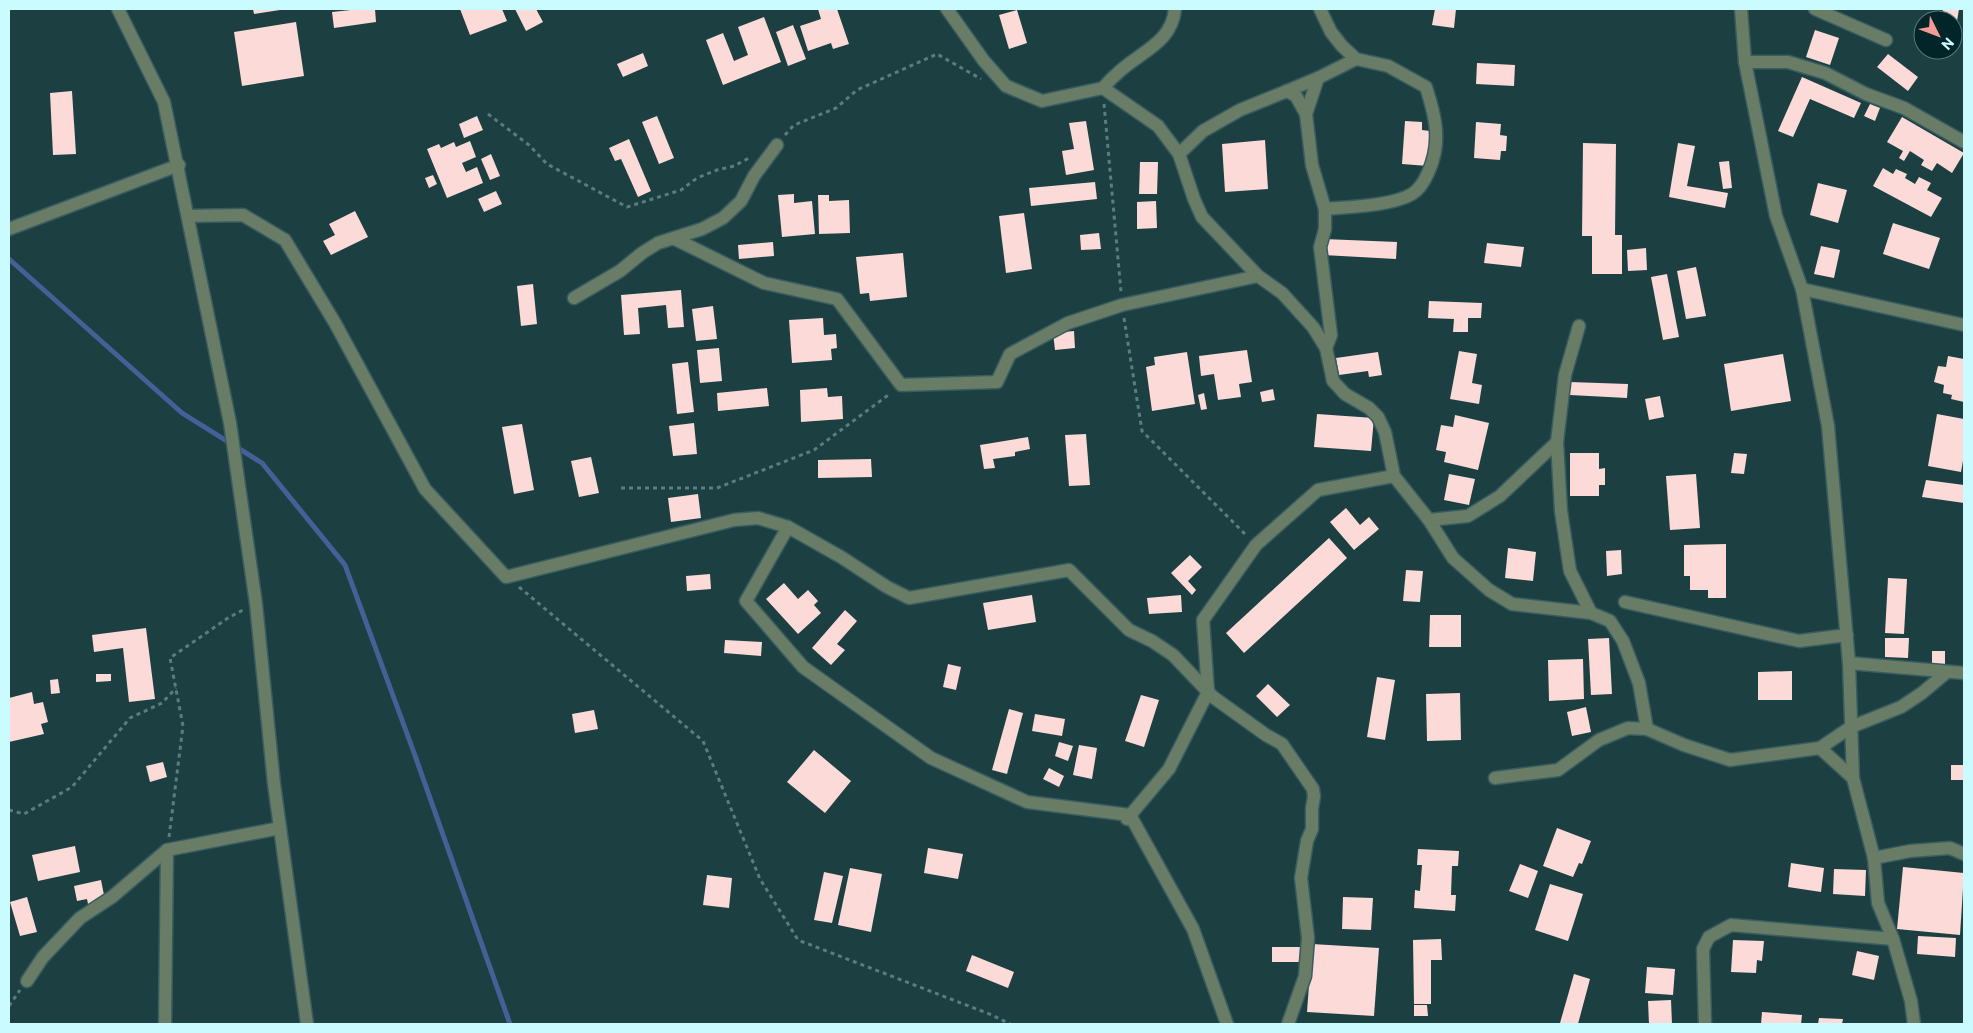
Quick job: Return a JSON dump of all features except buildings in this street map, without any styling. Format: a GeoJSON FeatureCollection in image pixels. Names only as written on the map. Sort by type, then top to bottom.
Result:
{"type":"FeatureCollection","features":[{"type":"Feature","properties":{"kind":"street"},"geometry":{"type":"LineString","coordinates":[[118,9],[164,102],[179,165],[230,423],[256,604],[280,828],[307,1024]]}},
{"type":"Feature","properties":{"kind":"street"},"geometry":{"type":"LineString","coordinates":[[947,9],[984,61],[1006,86],[1042,101],[1103,88],[1120,70],[1165,35],[1174,21],[1175,9]]}},
{"type":"Feature","properties":{"kind":"street"},"geometry":{"type":"LineString","coordinates":[[1320,9],[1331,32],[1356,59],[1388,66],[1426,87],[1436,125],[1437,144],[1433,162],[1422,184],[1412,194],[1377,204],[1324,209]]}},
{"type":"Feature","properties":{"kind":"street"},"geometry":{"type":"LineString","coordinates":[[1741,9],[1745,62],[1776,216],[1802,289],[1828,426],[1849,663],[1853,778],[1874,858],[1878,903],[1893,939],[1911,1001],[1914,1024]]}},
{"type":"Feature","properties":{"kind":"street"},"geometry":{"type":"LineString","coordinates":[[1815,9],[1886,40]]}},
{"type":"Feature","properties":{"kind":"street"},"geometry":{"type":"LineString","coordinates":[[1179,154],[1203,131],[1240,110],[1318,78],[1356,59]]}},
{"type":"Feature","properties":{"kind":"street"},"geometry":{"type":"LineString","coordinates":[[1745,62],[1788,62],[1825,73],[1866,94],[1904,108],[1964,142]]}},
{"type":"Feature","properties":{"kind":"street"},"geometry":{"type":"LineString","coordinates":[[1306,114],[1318,78]]}},
{"type":"Feature","properties":{"kind":"street"},"geometry":{"type":"LineString","coordinates":[[1103,88],[1158,126],[1179,154],[1202,217],[1258,276],[1282,293],[1313,327],[1326,348],[1333,382],[1345,394],[1369,408],[1378,417],[1385,432],[1394,476],[1429,520],[1453,558],[1489,590],[1512,604],[1591,613],[1610,621],[1622,641],[1639,683],[1647,729]]}},
{"type":"Feature","properties":{"kind":"street"},"geometry":{"type":"LineString","coordinates":[[1287,91],[1296,96],[1306,114],[1312,166],[1324,209],[1325,230],[1320,247],[1331,334],[1326,348]]}},
{"type":"Feature","properties":{"kind":"street"},"geometry":{"type":"LineString","coordinates":[[574,298],[620,271],[658,243],[702,229],[723,218],[741,201],[754,176],[776,145]]}},
{"type":"Feature","properties":{"kind":"street"},"geometry":{"type":"LineString","coordinates":[[9,229],[179,165]]}},
{"type":"Feature","properties":{"kind":"street"},"geometry":{"type":"LineString","coordinates":[[189,216],[243,215],[285,240],[335,323],[426,489],[506,577],[734,520],[758,518],[788,527],[841,557],[887,587],[909,598],[1069,570],[1129,630],[1152,641],[1173,656],[1208,692],[1266,735],[1282,744],[1313,789],[1312,829],[1307,841],[1301,878],[1308,938],[1305,976],[1288,1024]]}},
{"type":"Feature","properties":{"kind":"street"},"geometry":{"type":"LineString","coordinates":[[675,239],[764,283],[838,299],[902,386],[997,382],[1010,354],[1068,323],[1122,305],[1258,276]]}},
{"type":"Feature","properties":{"kind":"street"},"geometry":{"type":"LineString","coordinates":[[1802,289],[1964,325]]}},
{"type":"Feature","properties":{"kind":"street"},"geometry":{"type":"LineString","coordinates":[[1579,326],[1565,374],[1557,442],[1561,511],[1570,571],[1591,613]]}},
{"type":"Feature","properties":{"kind":"street"},"geometry":{"type":"LineString","coordinates":[[1429,520],[1468,516],[1500,496],[1557,442]]}},
{"type":"Feature","properties":{"kind":"street"},"geometry":{"type":"LineString","coordinates":[[1128,817],[1169,769],[1208,692],[1203,620],[1256,545],[1318,490],[1394,476]]}},
{"type":"Feature","properties":{"kind":"street"},"geometry":{"type":"LineString","coordinates":[[788,527],[746,601],[803,667],[931,758],[1027,802],[1128,817]]}},
{"type":"Feature","properties":{"kind":"street"},"geometry":{"type":"LineString","coordinates":[[1625,602],[1799,641],[1847,636]]}},
{"type":"Feature","properties":{"kind":"street"},"geometry":{"type":"LineString","coordinates":[[1849,663],[1964,673]]}},
{"type":"Feature","properties":{"kind":"street"},"geometry":{"type":"LineString","coordinates":[[1495,778],[1558,770],[1599,740],[1628,728],[1647,729],[1684,745],[1730,760],[1820,748],[1850,727],[1901,707],[1922,693],[1947,672]]}},
{"type":"Feature","properties":{"kind":"street"},"geometry":{"type":"LineString","coordinates":[[1820,748],[1853,778]]}},
{"type":"Feature","properties":{"kind":"street"},"geometry":{"type":"LineString","coordinates":[[1128,817],[1193,929],[1227,1024]]}},
{"type":"Feature","properties":{"kind":"street"},"geometry":{"type":"LineString","coordinates":[[27,981],[43,957],[80,918],[112,897],[167,850],[280,828]]}},
{"type":"Feature","properties":{"kind":"street"},"geometry":{"type":"LineString","coordinates":[[1874,858],[1910,851],[1950,848],[1964,854]]}},
{"type":"Feature","properties":{"kind":"street"},"geometry":{"type":"LineString","coordinates":[[164,1024],[167,850]]}},
{"type":"Feature","properties":{"kind":"street"},"geometry":{"type":"LineString","coordinates":[[1705,1024],[1703,949],[1709,937],[1731,925],[1893,939]]}},
{"type":"Feature","properties":{"kind":"path"},"geometry":{"type":"LineString","coordinates":[[776,145],[794,125],[836,108],[857,90],[937,54],[978,78],[1006,86]]}},
{"type":"Feature","properties":{"kind":"path"},"geometry":{"type":"LineString","coordinates":[[1103,88],[1122,305],[1142,431],[1256,545]]}},
{"type":"Feature","properties":{"kind":"path"},"geometry":{"type":"LineString","coordinates":[[488,114],[529,145],[547,164],[627,207],[681,190],[697,178],[734,166],[752,156]]}},
{"type":"Feature","properties":{"kind":"path"},"geometry":{"type":"LineString","coordinates":[[621,488],[717,488],[814,450],[902,386]]}},
{"type":"Feature","properties":{"kind":"path"},"geometry":{"type":"LineString","coordinates":[[506,577],[703,741],[760,879],[798,940],[992,1015],[1010,1024]]}},
{"type":"Feature","properties":{"kind":"path"},"geometry":{"type":"LineString","coordinates":[[167,850],[183,726],[170,658],[228,618],[256,604]]}},
{"type":"Feature","properties":{"kind":"path"},"geometry":{"type":"LineString","coordinates":[[9,810],[24,814],[72,787],[130,718],[162,703],[176,688]]}},
{"type":"Feature","properties":{"kind":"path"},"geometry":{"type":"LineString","coordinates":[[9,1006],[27,981]]}},
{"type":"Feature","properties":{"kind":"waterway"},"geometry":{"type":"LineString","coordinates":[[9,259],[182,413],[262,463],[345,565],[510,1024]]}}]}
